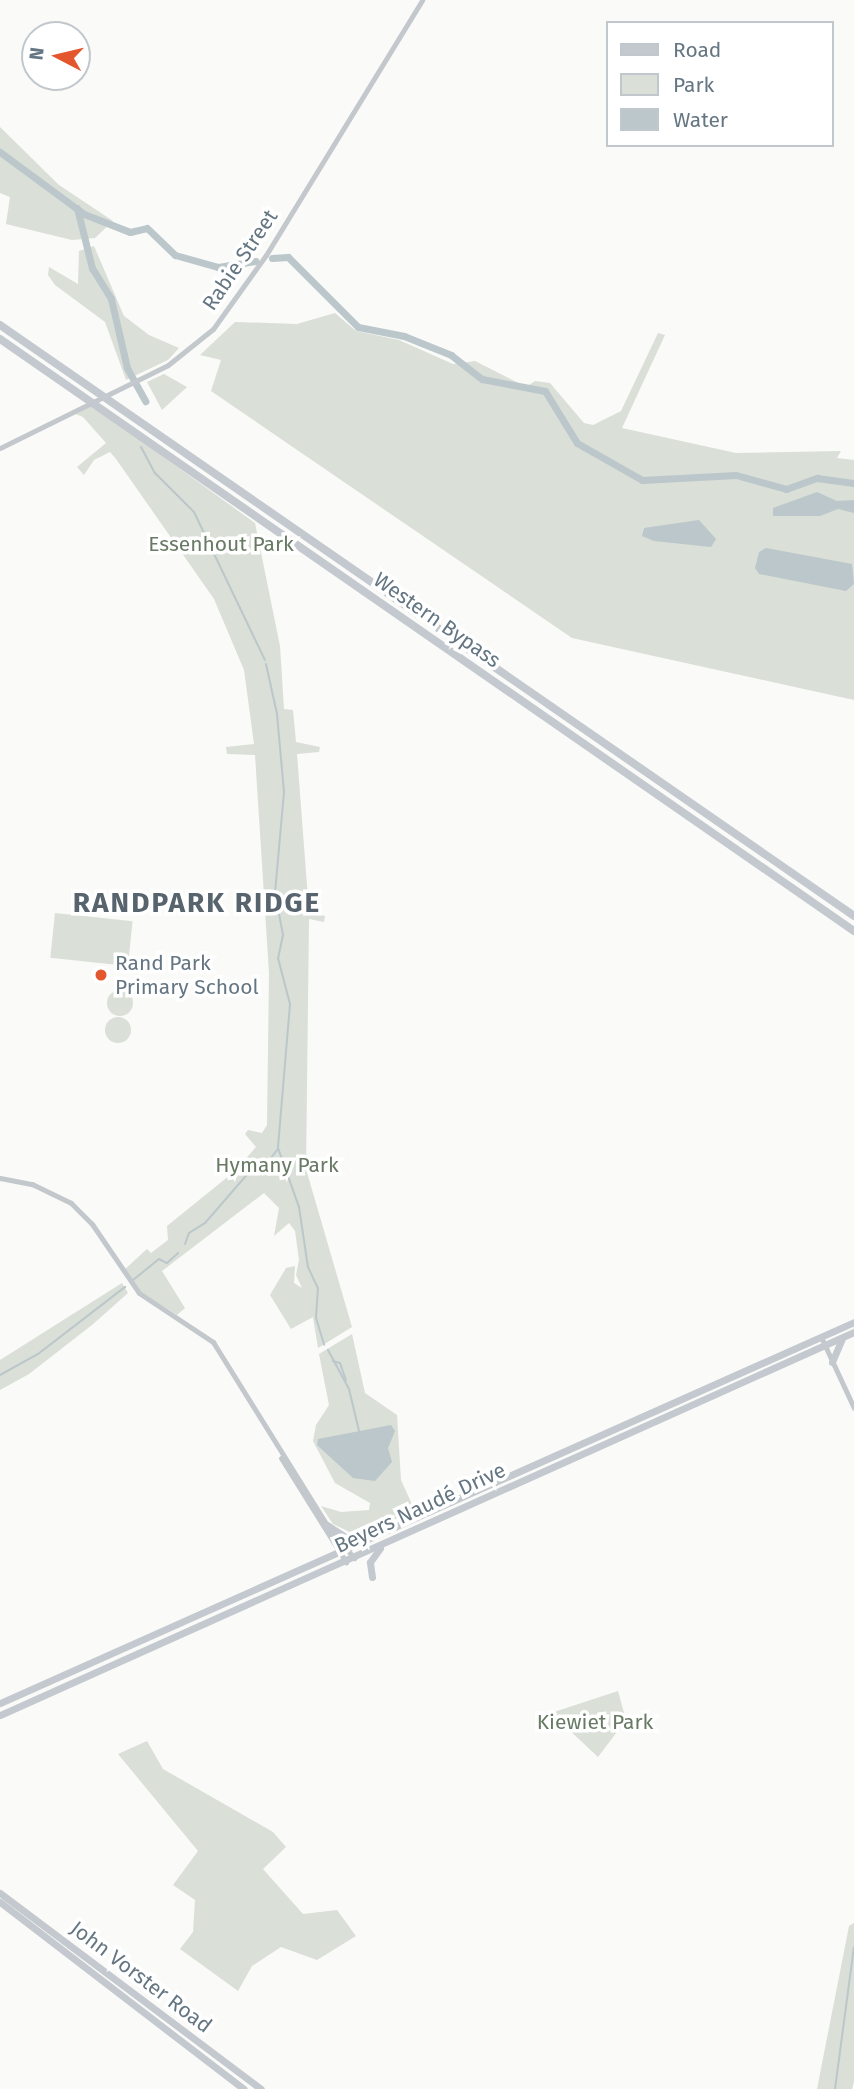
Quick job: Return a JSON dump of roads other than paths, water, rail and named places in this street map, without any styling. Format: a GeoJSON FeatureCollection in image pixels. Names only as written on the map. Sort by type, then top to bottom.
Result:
{"type":"FeatureCollection","features":[{"type":"Feature","properties":{"kind":"highway","name":"Western Bypass"},"geometry":{"type":"LineString","coordinates":[[0,325],[854,916]]}},
{"type":"Feature","properties":{"kind":"highway","name":"Western Bypass"},"geometry":{"type":"LineString","coordinates":[[0,338],[854,931]]}},
{"type":"Feature","properties":{"kind":"main road","name":"Beyers Naudé Drive"},"geometry":{"type":"LineString","coordinates":[[0,1715],[346,1562],[388,1540],[822,1341],[854,1322]]}},
{"type":"Feature","properties":{"kind":"main road","name":"Beyers Naudé Drive"},"geometry":{"type":"LineString","coordinates":[[0,1703],[375,1535],[822,1341],[842,1338],[854,1332]]}},
{"type":"Feature","properties":{"kind":"main road"},"geometry":{"type":"LineString","coordinates":[[832,1362],[842,1338]]}},
{"type":"Feature","properties":{"kind":"main road"},"geometry":{"type":"LineString","coordinates":[[327,1525],[347,1538],[375,1535]]}},
{"type":"Feature","properties":{"kind":"main road"},"geometry":{"type":"LineString","coordinates":[[372,1577],[372,1557],[388,1540]]}},
{"type":"Feature","properties":{"kind":"main road","name":"John Vorster Road"},"geometry":{"type":"LineString","coordinates":[[0,1893],[261,2089]]}},
{"type":"Feature","properties":{"kind":"main road","name":"John Vorster Road"},"geometry":{"type":"LineString","coordinates":[[0,1902],[244,2089]]}},
{"type":"Feature","properties":{"kind":"street","name":"Rabie Street"},"geometry":{"type":"LineString","coordinates":[[0,448],[142,378],[191,349],[231,308],[422,0]]}},
{"type":"Feature","properties":{"kind":"street"},"geometry":{"type":"LineString","coordinates":[[0,1178],[32,1184],[81,1211],[139,1293],[202,1333],[218,1348],[279,1452],[342,1551],[354,1558]]}},
{"type":"Feature","properties":{"kind":"street"},"geometry":{"type":"LineString","coordinates":[[822,1341],[854,1408]]}},
{"type":"Feature","properties":{"kind":"street"},"geometry":{"type":"LineString","coordinates":[[279,1452],[327,1525],[346,1562]]}},
{"type":"Feature","properties":{"kind":"water"},"geometry":{"type":"Polygon","coordinates":[[[817,492],[837,501],[854,500],[854,513],[838,509],[820,516],[773,516],[773,508],[817,492]]]}},
{"type":"Feature","properties":{"kind":"water"},"geometry":{"type":"Polygon","coordinates":[[[699,520],[716,539],[711,547],[654,541],[642,536],[644,528],[699,520]]]}},
{"type":"Feature","properties":{"kind":"water"},"geometry":{"type":"Polygon","coordinates":[[[766,548],[852,564],[854,584],[846,591],[759,574],[755,568],[759,552],[766,548]]]}},
{"type":"Feature","properties":{"kind":"water"},"geometry":{"type":"Polygon","coordinates":[[[391,1425],[395,1431],[388,1448],[392,1462],[375,1481],[353,1478],[317,1445],[318,1439],[391,1425]]]}},
{"type":"Feature","properties":{"kind":"waterway"},"geometry":{"type":"LineString","coordinates":[[0,152],[84,214],[130,232],[147,228],[175,255],[218,267],[256,261]]}},
{"type":"Feature","properties":{"kind":"waterway"},"geometry":{"type":"LineString","coordinates":[[77,208],[92,268],[111,299],[127,368],[145,401]]}},
{"type":"Feature","properties":{"kind":"waterway"},"geometry":{"type":"LineString","coordinates":[[272,258],[288,257],[358,327],[404,336],[451,355],[482,379],[545,391],[577,443],[642,480],[736,475],[786,489],[817,478],[854,483]]}},
{"type":"Feature","properties":{"kind":"waterway"},"geometry":{"type":"LineString","coordinates":[[141,447],[155,473],[194,512],[265,660]]}},
{"type":"Feature","properties":{"kind":"waterway"},"geometry":{"type":"LineString","coordinates":[[266,664],[277,714],[284,792],[275,893],[283,935],[278,958],[290,1004],[278,1148],[299,1207],[308,1267],[318,1288],[316,1318],[324,1345]]}},
{"type":"Feature","properties":{"kind":"waterway"},"geometry":{"type":"LineString","coordinates":[[185,1244],[189,1233],[205,1223],[258,1162],[268,1162],[277,1150]]}},
{"type":"Feature","properties":{"kind":"waterway"},"geometry":{"type":"LineString","coordinates":[[133,1280],[159,1259],[167,1263],[178,1253]]}},
{"type":"Feature","properties":{"kind":"waterway"},"geometry":{"type":"LineString","coordinates":[[0,1375],[38,1354],[125,1287]]}},
{"type":"Feature","properties":{"kind":"waterway"},"geometry":{"type":"LineString","coordinates":[[328,1350],[349,1389],[359,1431]]}},
{"type":"Feature","properties":{"kind":"waterway"},"geometry":{"type":"LineString","coordinates":[[333,1361],[340,1363],[346,1380]]}},
{"type":"Feature","properties":{"kind":"waterway"},"geometry":{"type":"LineString","coordinates":[[835,2089],[854,1947]]}},
{"type":"Feature","properties":{"kind":"place","name":"Rand Park Primary School"},"geometry":{"type":"Point","coordinates":[101,975]}},
{"type":"Feature","properties":{"kind":"district","name":"RANDPARK RIDGE"},"geometry":{"type":"Point","coordinates":[197,903]}},
{"type":"Feature","properties":{"kind":"park label","name":"Essenhout Park"},"geometry":{"type":"Point","coordinates":[221,544]}},
{"type":"Feature","properties":{"kind":"park label","name":"Hymany Park"},"geometry":{"type":"Point","coordinates":[277,1165]}},
{"type":"Feature","properties":{"kind":"park label","name":"Kiewiet Park"},"geometry":{"type":"Point","coordinates":[595,1722]}}]}
